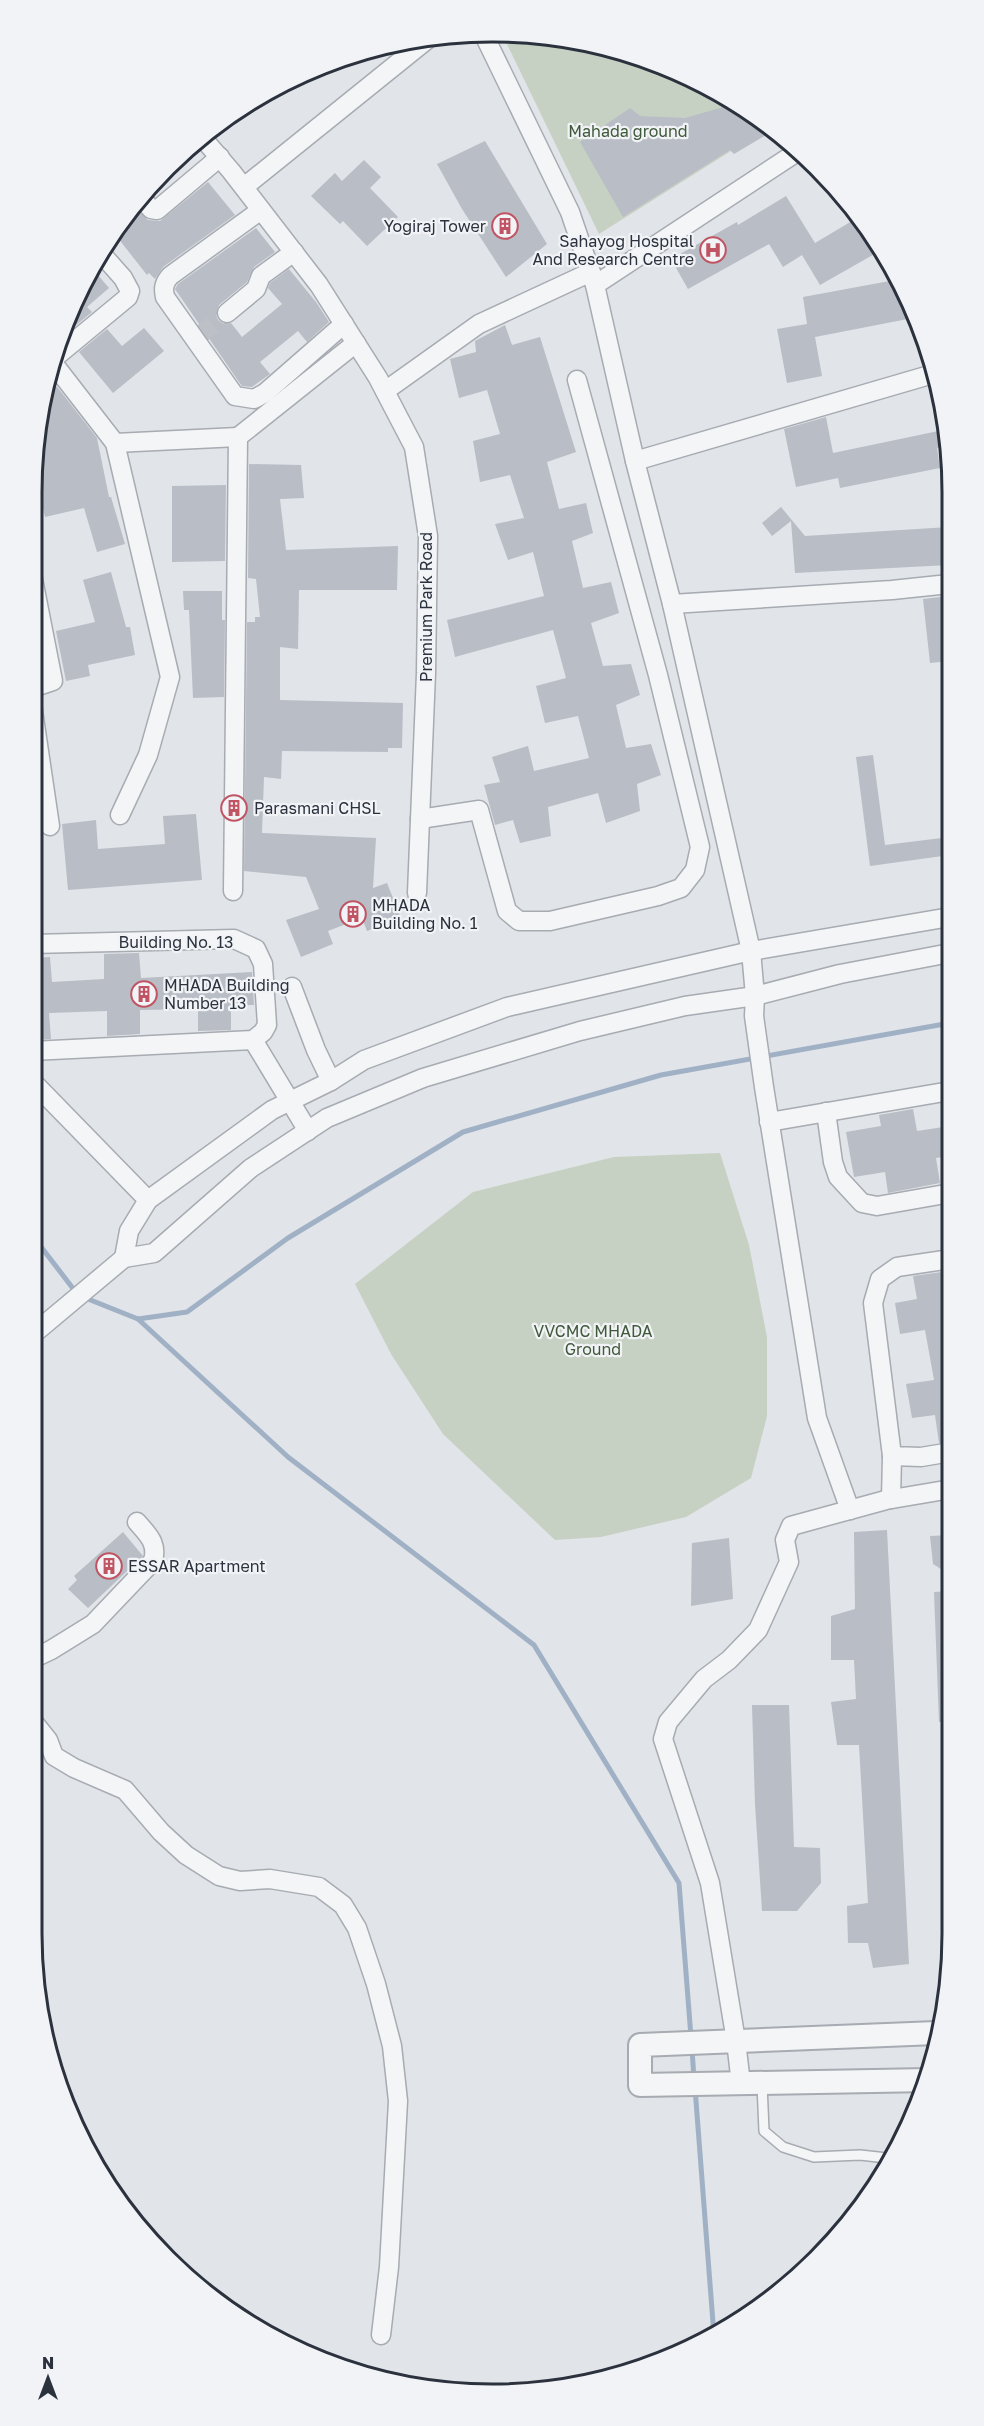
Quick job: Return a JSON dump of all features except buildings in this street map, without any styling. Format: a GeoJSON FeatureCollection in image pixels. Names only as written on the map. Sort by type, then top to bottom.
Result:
{"type":"FeatureCollection","features":[{"type":"Feature","properties":{"kind":"street"},"geometry":{"type":"LineString","coordinates":[[487,42],[570,212],[593,278],[635,461],[672,604],[751,951],[755,996],[754,1016],[764,1088],[817,1418],[850,1510]]}},
{"type":"Feature","properties":{"kind":"street"},"geometry":{"type":"LineString","coordinates":[[244,187],[415,49]]}},
{"type":"Feature","properties":{"kind":"street","name":"Premium Park Road"},"geometry":{"type":"LineString","coordinates":[[208,143],[244,187],[256,213],[319,285],[342,327],[356,343],[385,391],[414,447],[428,536],[426,673],[417,893]]}},
{"type":"Feature","properties":{"kind":"street"},"geometry":{"type":"LineString","coordinates":[[385,391],[479,324],[593,278],[791,156]]}},
{"type":"Feature","properties":{"kind":"street"},"geometry":{"type":"LineString","coordinates":[[147,204],[151,209],[157,210],[220,157]]}},
{"type":"Feature","properties":{"kind":"street"},"geometry":{"type":"LineString","coordinates":[[256,213],[165,282],[165,297],[197,338],[235,396],[254,399],[265,393],[342,327]]}},
{"type":"Feature","properties":{"kind":"street"},"geometry":{"type":"LineString","coordinates":[[227,313],[256,289],[261,276],[291,254]]}},
{"type":"Feature","properties":{"kind":"street"},"geometry":{"type":"LineString","coordinates":[[63,357],[128,297],[130,291],[123,278],[107,260]]}},
{"type":"Feature","properties":{"kind":"street"},"geometry":{"type":"LineString","coordinates":[[62,359],[132,308]]}},
{"type":"Feature","properties":{"kind":"street"},"geometry":{"type":"LineString","coordinates":[[115,443],[238,437],[356,343]]}},
{"type":"Feature","properties":{"kind":"street"},"geometry":{"type":"LineString","coordinates":[[59,369],[115,443],[170,677],[148,755],[120,815]]}},
{"type":"Feature","properties":{"kind":"street"},"geometry":{"type":"LineString","coordinates":[[635,461],[927,376]]}},
{"type":"Feature","properties":{"kind":"street"},"geometry":{"type":"LineString","coordinates":[[420,819],[479,810],[507,911],[519,921],[550,921],[658,897],[681,888],[695,870],[700,847],[698,835],[658,675],[576,380]]}},
{"type":"Feature","properties":{"kind":"street"},"geometry":{"type":"LineString","coordinates":[[233,891],[238,437]]}},
{"type":"Feature","properties":{"kind":"street"},"geometry":{"type":"LineString","coordinates":[[672,604],[942,585]]}},
{"type":"Feature","properties":{"kind":"street"},"geometry":{"type":"LineString","coordinates":[[42,625],[53,681],[42,685]]}},
{"type":"Feature","properties":{"kind":"street"},"geometry":{"type":"LineString","coordinates":[[42,772],[50,826]]}},
{"type":"Feature","properties":{"kind":"street"},"geometry":{"type":"LineString","coordinates":[[117,1263],[129,1231],[148,1200],[272,1110],[331,1081],[364,1060],[507,1007],[751,951],[942,918]]}},
{"type":"Feature","properties":{"kind":"street","name":"Building No. 13"},"geometry":{"type":"LineString","coordinates":[[42,944],[234,939],[256,949],[263,964],[267,1025],[263,1032],[253,1040]]}},
{"type":"Feature","properties":{"kind":"street"},"geometry":{"type":"LineString","coordinates":[[42,1326],[117,1263],[154,1253],[251,1168],[327,1118],[423,1078],[580,1031],[685,1006],[755,996],[840,974],[942,955]]}},
{"type":"Feature","properties":{"kind":"street"},"geometry":{"type":"LineString","coordinates":[[292,987],[316,1050],[331,1081]]}},
{"type":"Feature","properties":{"kind":"street"},"geometry":{"type":"LineString","coordinates":[[42,1051],[253,1040],[308,1131]]}},
{"type":"Feature","properties":{"kind":"street"},"geometry":{"type":"LineString","coordinates":[[42,1092],[148,1200]]}},
{"type":"Feature","properties":{"kind":"street"},"geometry":{"type":"LineString","coordinates":[[769,1122],[942,1092]]}},
{"type":"Feature","properties":{"kind":"street"},"geometry":{"type":"LineString","coordinates":[[826,1112],[833,1162],[838,1177],[862,1203],[877,1206],[942,1194]]}},
{"type":"Feature","properties":{"kind":"street"},"geometry":{"type":"LineString","coordinates":[[891,1499],[892,1456],[873,1303],[880,1279],[897,1267],[942,1260]]}},
{"type":"Feature","properties":{"kind":"street"},"geometry":{"type":"LineString","coordinates":[[892,1456],[921,1457],[942,1454]]}},
{"type":"Feature","properties":{"kind":"street"},"geometry":{"type":"LineString","coordinates":[[751,2084],[736,2041],[710,1883],[663,1739],[668,1722],[704,1679],[729,1660],[758,1629],[789,1562],[785,1540],[790,1526],[891,1499],[942,1490]]}},
{"type":"Feature","properties":{"kind":"street"},"geometry":{"type":"LineString","coordinates":[[42,1654],[93,1624],[153,1561],[155,1551],[153,1540],[137,1522]]}},
{"type":"Feature","properties":{"kind":"street"},"geometry":{"type":"LineString","coordinates":[[42,1732],[48,1740],[54,1756],[74,1768],[125,1790],[161,1832],[186,1855],[219,1876],[240,1881],[270,1879],[319,1887],[343,1905],[357,1928],[376,1984],[392,2046],[398,2101],[389,2256],[381,2335]]}},
{"type":"Feature","properties":{"kind":"street"},"geometry":{"type":"LineString","coordinates":[[918,2080],[640,2085],[640,2045],[931,2033]]}},
{"type":"Feature","properties":{"kind":"lane"},"geometry":{"type":"LineString","coordinates":[[751,2084],[764,2131],[783,2147],[814,2157],[883,2158]]}},
{"type":"Feature","properties":{"kind":"green space","name":"Mahada ground"},"geometry":{"type":"Polygon","coordinates":[[[506,42],[580,51],[637,66],[691,88],[717,102],[761,132],[599,234],[506,42]]]}},
{"type":"Feature","properties":{"kind":"green space","name":"VVCMC MHADA Ground"},"geometry":{"type":"Polygon","coordinates":[[[720,1153],[749,1245],[767,1337],[767,1416],[751,1478],[686,1517],[601,1537],[555,1540],[443,1434],[391,1354],[355,1284],[473,1192],[614,1157],[720,1153]]]}},
{"type":"Feature","properties":{"kind":"waterway"},"geometry":{"type":"LineString","coordinates":[[42,1248],[78,1295],[138,1319],[187,1312],[288,1238],[463,1132],[661,1075],[942,1024]]}},
{"type":"Feature","properties":{"kind":"waterway"},"geometry":{"type":"LineString","coordinates":[[138,1319],[288,1457],[534,1645],[679,1883],[691,2037]]}},
{"type":"Feature","properties":{"kind":"waterway"},"geometry":{"type":"LineString","coordinates":[[692,2049],[694,2079]]}},
{"type":"Feature","properties":{"kind":"waterway"},"geometry":{"type":"LineString","coordinates":[[695,2088],[713,2326]]}},
{"type":"Feature","properties":{"kind":"tunnel"},"geometry":{"type":"LineString","coordinates":[[199,336],[227,313]]}},
{"type":"Feature","properties":{"kind":"place","name":"Yogiraj Tower"},"geometry":{"type":"Point","coordinates":[505,226]}},
{"type":"Feature","properties":{"kind":"place","name":"Sahayog Hospital And Research Centre"},"geometry":{"type":"Point","coordinates":[713,250]}},
{"type":"Feature","properties":{"kind":"place","name":"Parasmani CHSL"},"geometry":{"type":"Point","coordinates":[234,808]}},
{"type":"Feature","properties":{"kind":"place","name":"MHADA Building No. 1"},"geometry":{"type":"Point","coordinates":[353,914]}},
{"type":"Feature","properties":{"kind":"place","name":"MHADA Building Number 13"},"geometry":{"type":"Point","coordinates":[144,994]}},
{"type":"Feature","properties":{"kind":"place","name":"ESSAR Apartment"},"geometry":{"type":"Point","coordinates":[109,1566]}}]}
